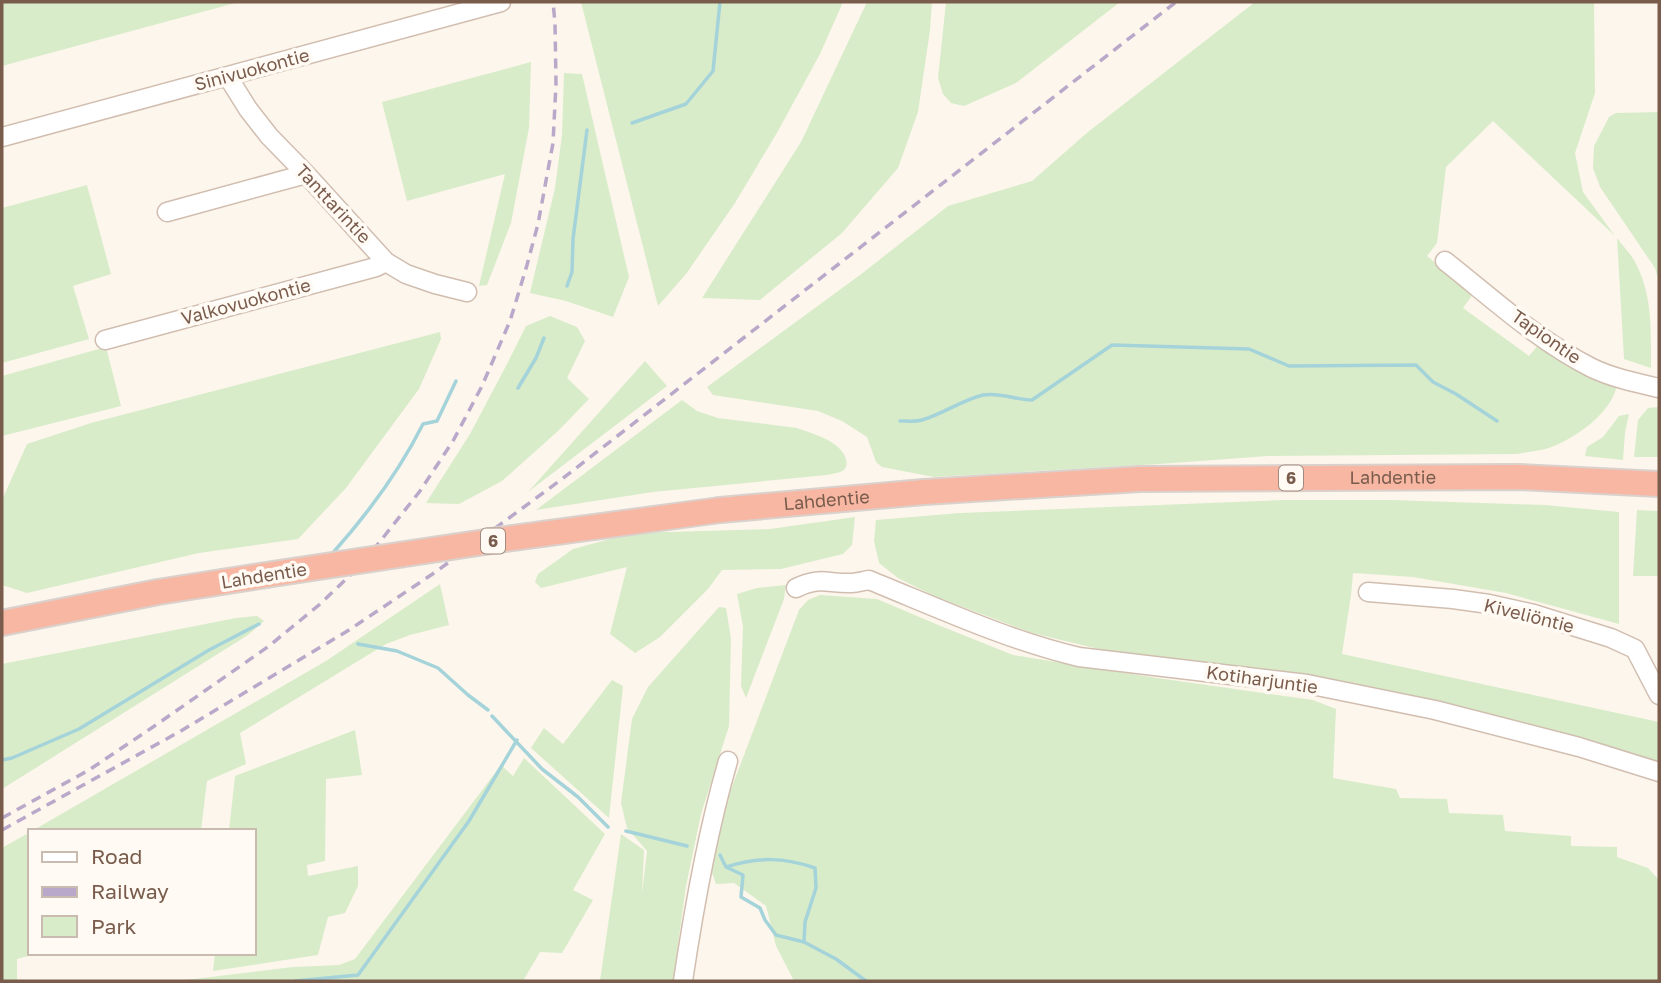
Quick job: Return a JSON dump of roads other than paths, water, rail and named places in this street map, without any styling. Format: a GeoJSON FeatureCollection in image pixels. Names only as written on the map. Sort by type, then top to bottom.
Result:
{"type":"FeatureCollection","features":[{"type":"Feature","properties":{"kind":"highway","name":"Lahdentie"},"geometry":{"type":"LineString","coordinates":[[2,623],[158,592],[266,575],[498,540],[778,503],[1140,479],[1520,477],[1659,484]]}},
{"type":"Feature","properties":{"kind":"street","name":"Sinivuokontie"},"geometry":{"type":"LineString","coordinates":[[2,137],[501,2]]}},
{"type":"Feature","properties":{"kind":"street","name":"Tanttarintie"},"geometry":{"type":"LineString","coordinates":[[228,77],[269,136],[386,262],[405,274],[467,292]]}},
{"type":"Feature","properties":{"kind":"street"},"geometry":{"type":"LineString","coordinates":[[167,212],[306,174]]}},
{"type":"Feature","properties":{"kind":"street","name":"Tapiontie"},"geometry":{"type":"LineString","coordinates":[[1445,261],[1546,341],[1594,369],[1659,388]]}},
{"type":"Feature","properties":{"kind":"street","name":"Valkovuokontie"},"geometry":{"type":"LineString","coordinates":[[105,340],[376,267],[386,262]]}},
{"type":"Feature","properties":{"kind":"street","name":"Kotiharjuntie"},"geometry":{"type":"LineString","coordinates":[[796,588],[820,580],[852,583],[869,580],[1046,650],[1079,657],[1307,684],[1435,710],[1579,747],[1659,772]]}},
{"type":"Feature","properties":{"kind":"street","name":"Kiveliöntie"},"geometry":{"type":"LineString","coordinates":[[1368,592],[1489,604],[1534,614],[1611,638],[1635,649],[1659,695]]}},
{"type":"Feature","properties":{"kind":"street"},"geometry":{"type":"LineString","coordinates":[[683,981],[716,801],[728,761]]}},
{"type":"Feature","properties":{"kind":"waterway"},"geometry":{"type":"LineString","coordinates":[[632,123],[686,104],[713,71],[720,2]]}},
{"type":"Feature","properties":{"kind":"waterway"},"geometry":{"type":"LineString","coordinates":[[567,286],[572,272],[573,239],[587,130]]}},
{"type":"Feature","properties":{"kind":"waterway"},"geometry":{"type":"LineString","coordinates":[[518,388],[536,358],[544,338]]}},
{"type":"Feature","properties":{"kind":"waterway"},"geometry":{"type":"LineString","coordinates":[[900,421],[922,420],[983,395],[1032,400],[1112,345],[1249,349],[1289,366],[1416,365],[1433,382],[1497,421]]}},
{"type":"Feature","properties":{"kind":"waterway"},"geometry":{"type":"LineString","coordinates":[[331,555],[381,492],[404,459],[423,424],[437,421],[456,381]]}},
{"type":"Feature","properties":{"kind":"waterway"},"geometry":{"type":"LineString","coordinates":[[2,760],[79,729],[209,650],[259,624]]}},
{"type":"Feature","properties":{"kind":"waterway"},"geometry":{"type":"LineString","coordinates":[[358,644],[397,651],[438,668],[488,710]]}},
{"type":"Feature","properties":{"kind":"waterway"},"geometry":{"type":"LineString","coordinates":[[492,716],[542,769],[578,797],[608,827]]}},
{"type":"Feature","properties":{"kind":"waterway"},"geometry":{"type":"LineString","coordinates":[[295,981],[358,975],[469,821],[517,740]]}},
{"type":"Feature","properties":{"kind":"waterway"},"geometry":{"type":"LineString","coordinates":[[626,831],[687,846]]}},
{"type":"Feature","properties":{"kind":"waterway"},"geometry":{"type":"LineString","coordinates":[[720,855],[726,867],[749,861],[770,860],[815,868],[816,888],[805,922],[804,942]]}},
{"type":"Feature","properties":{"kind":"waterway"},"geometry":{"type":"LineString","coordinates":[[726,867],[743,875],[741,897],[760,908],[776,935],[804,942],[836,959],[866,981]]}},
{"type":"Feature","properties":{"kind":"railway"},"geometry":{"type":"LineString","coordinates":[[2,818],[89,770],[269,646],[319,605],[363,563],[420,491],[453,441],[482,386],[510,321],[527,265],[538,224],[553,143],[556,84],[553,2]]}},
{"type":"Feature","properties":{"kind":"railway"},"geometry":{"type":"LineString","coordinates":[[2,830],[179,732],[349,630],[437,571],[562,479],[1176,2]]}}]}
